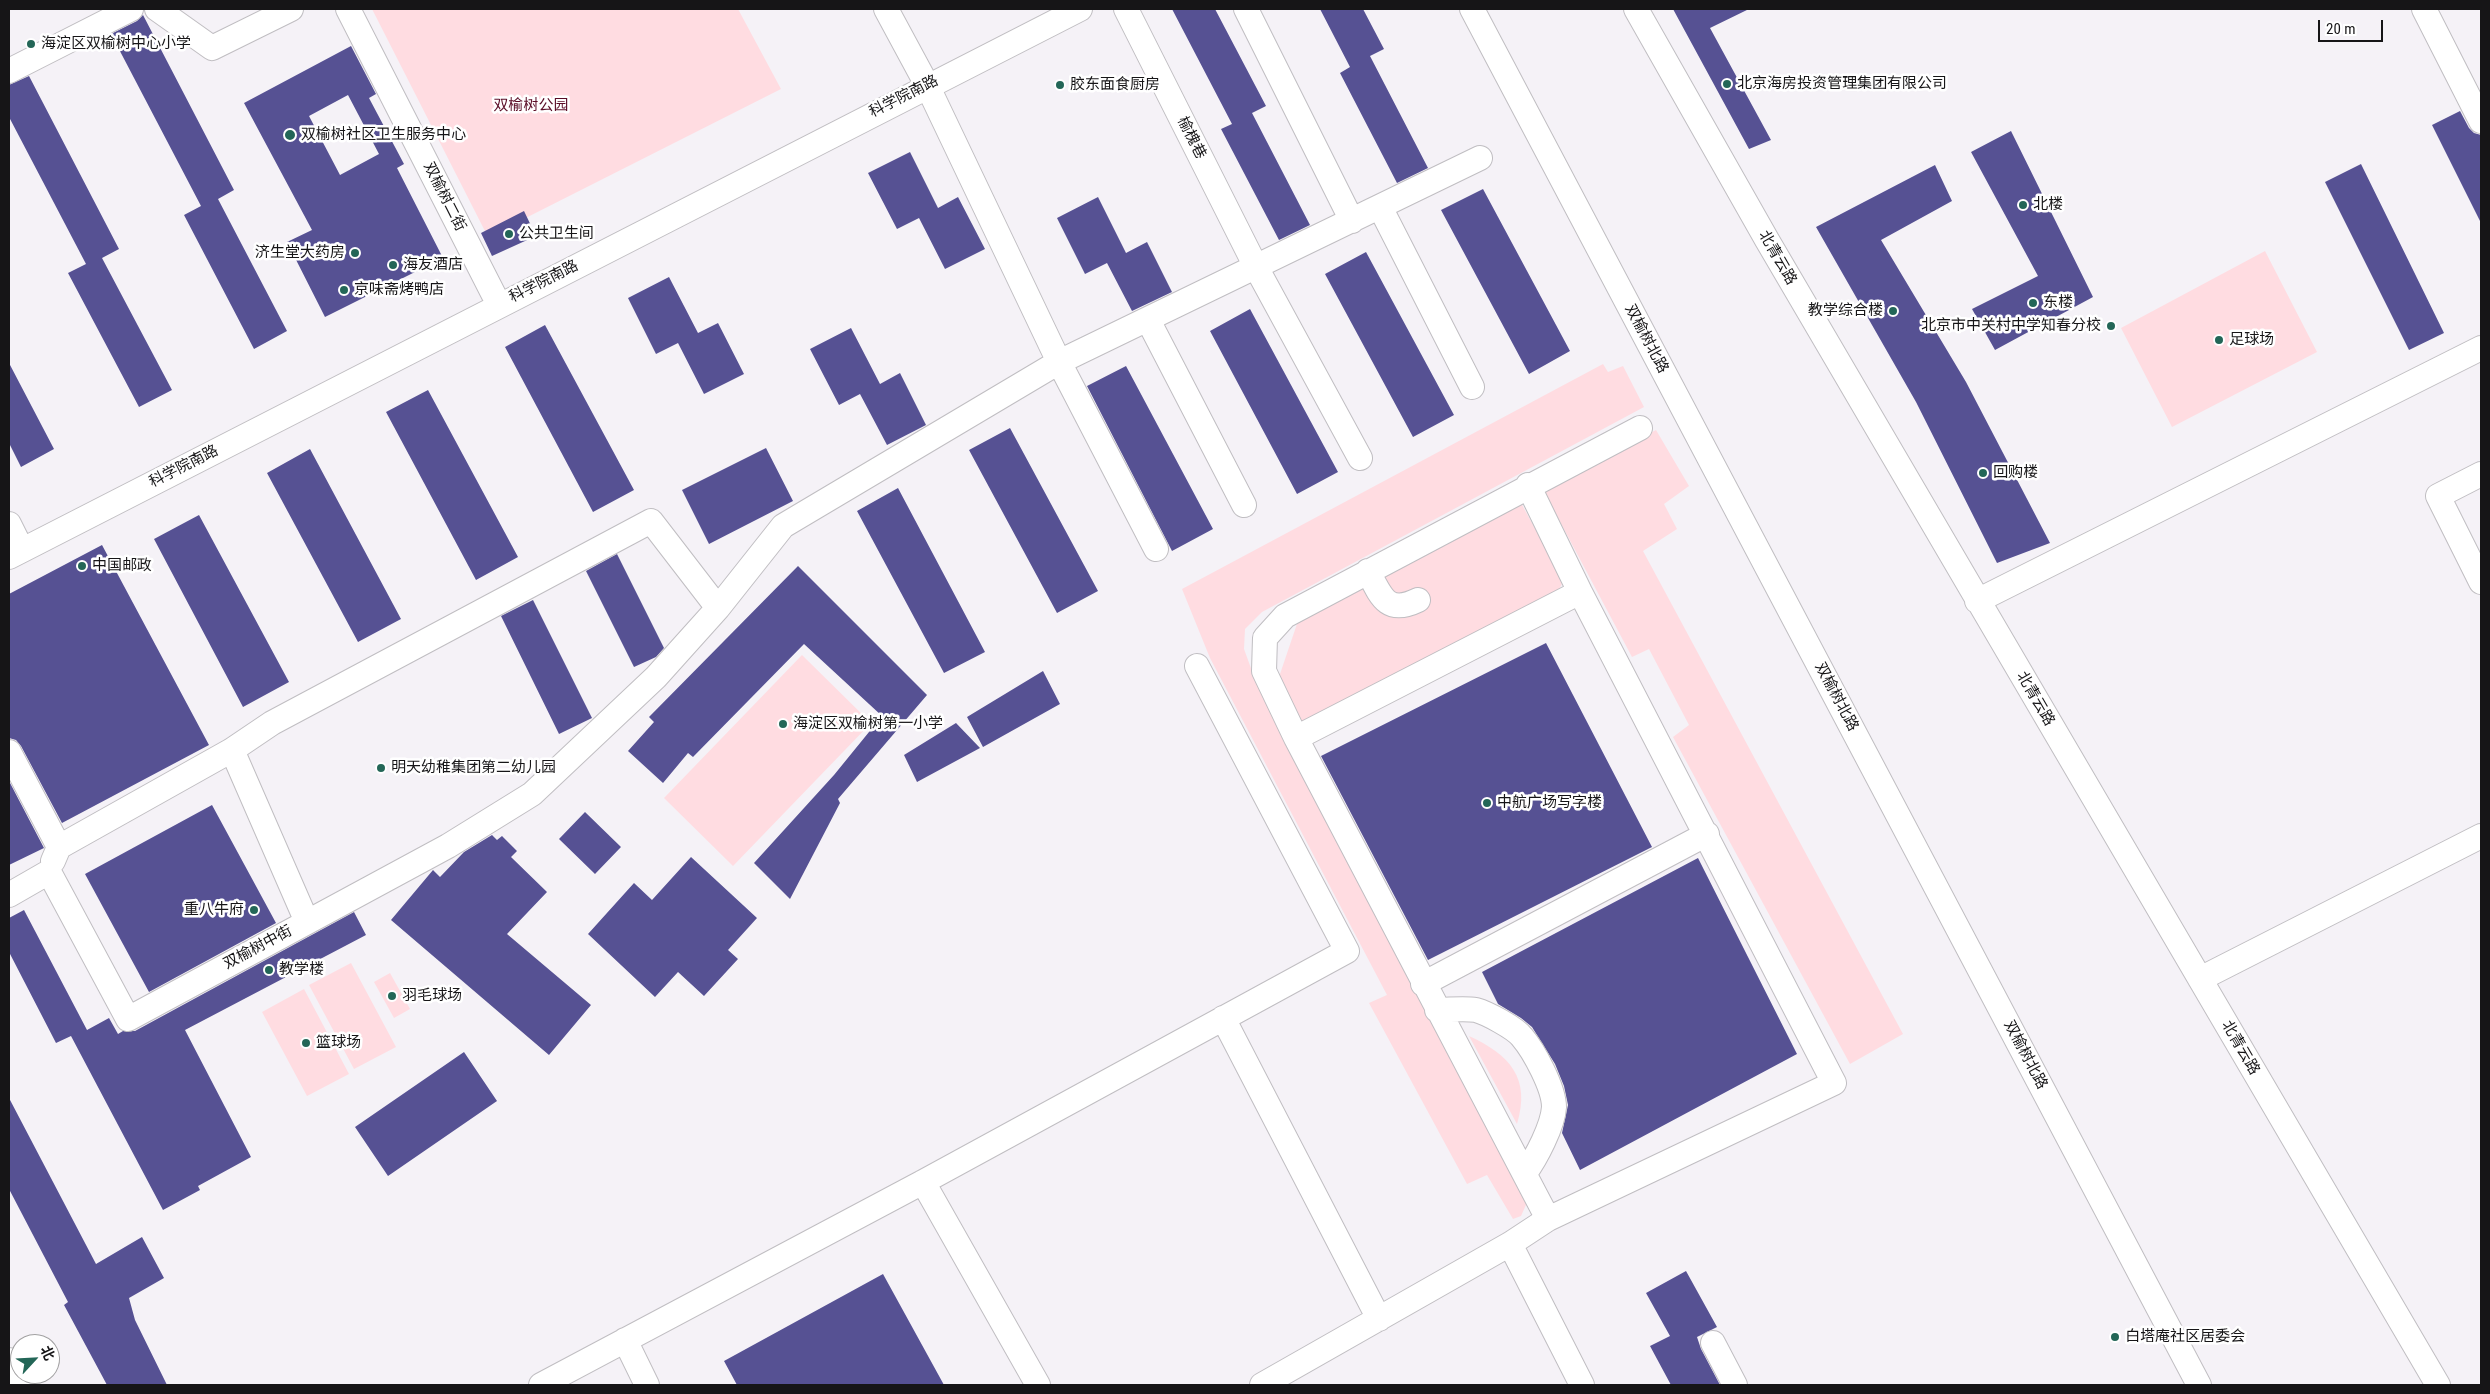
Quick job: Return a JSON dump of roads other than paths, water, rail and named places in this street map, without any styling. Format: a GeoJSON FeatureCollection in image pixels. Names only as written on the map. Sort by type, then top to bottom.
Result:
{"type":"FeatureCollection","features":[{"type":"Feature","properties":{"kind":"street"},"geometry":{"type":"LineString","coordinates":[[9,71],[131,9]]}},
{"type":"Feature","properties":{"kind":"street"},"geometry":{"type":"LineString","coordinates":[[157,9],[212,48],[290,9]]}},
{"type":"Feature","properties":{"kind":"street","name":"双榆树二街"},"geometry":{"type":"LineString","coordinates":[[348,9],[499,305]]}},
{"type":"Feature","properties":{"kind":"street"},"geometry":{"type":"LineString","coordinates":[[886,9],[927,85],[1059,362],[1156,549]]}},
{"type":"Feature","properties":{"kind":"street","name":"科学院南路"},"geometry":{"type":"LineString","coordinates":[[16,554],[927,85],[1080,9]]}},
{"type":"Feature","properties":{"kind":"street","name":"榆槐巷"},"geometry":{"type":"LineString","coordinates":[[1126,9],[1256,268],[1360,458]]}},
{"type":"Feature","properties":{"kind":"street"},"geometry":{"type":"LineString","coordinates":[[1246,9],[1352,221]]}},
{"type":"Feature","properties":{"kind":"street","name":"双榆树北路"},"geometry":{"type":"LineString","coordinates":[[1472,9],[2199,1385]]}},
{"type":"Feature","properties":{"kind":"street","name":"北青云路"},"geometry":{"type":"LineString","coordinates":[[1636,9],[1766,240],[2438,1385]]}},
{"type":"Feature","properties":{"kind":"street"},"geometry":{"type":"LineString","coordinates":[[2424,9],[2481,121]]}},
{"type":"Feature","properties":{"kind":"street","name":"双榆树中街"},"geometry":{"type":"LineString","coordinates":[[49,872],[128,1019],[448,846],[532,794],[656,677],[718,608],[783,526],[1059,362],[1480,158]]}},
{"type":"Feature","properties":{"kind":"street"},"geometry":{"type":"LineString","coordinates":[[1380,207],[1472,387]]}},
{"type":"Feature","properties":{"kind":"street"},"geometry":{"type":"LineString","coordinates":[[1148,320],[1244,505]]}},
{"type":"Feature","properties":{"kind":"street"},"geometry":{"type":"LineString","coordinates":[[1977,601],[2481,348]]}},
{"type":"Feature","properties":{"kind":"street"},"geometry":{"type":"LineString","coordinates":[[1548,1219],[1423,984],[1296,738],[1264,671],[1265,638],[1285,616],[1640,428]]}},
{"type":"Feature","properties":{"kind":"street"},"geometry":{"type":"LineString","coordinates":[[2481,474],[2438,496],[2481,582]]}},
{"type":"Feature","properties":{"kind":"street"},"geometry":{"type":"LineString","coordinates":[[1262,1385],[1510,1244],[1548,1219],[1834,1083],[1707,834],[1580,592],[1528,486]]}},
{"type":"Feature","properties":{"kind":"street"},"geometry":{"type":"LineString","coordinates":[[9,895],[49,872],[59,847],[232,750],[272,722],[651,521],[718,608]]}},
{"type":"Feature","properties":{"kind":"street"},"geometry":{"type":"LineString","coordinates":[[9,524],[16,554]]}},
{"type":"Feature","properties":{"kind":"street"},"geometry":{"type":"LineString","coordinates":[[1368,571],[1378,590],[1389,604],[1400,607],[1418,600]]}},
{"type":"Feature","properties":{"kind":"street"},"geometry":{"type":"LineString","coordinates":[[1296,738],[1580,592]]}},
{"type":"Feature","properties":{"kind":"street"},"geometry":{"type":"LineString","coordinates":[[541,1385],[924,1182],[1347,951],[1197,666]]}},
{"type":"Feature","properties":{"kind":"street"},"geometry":{"type":"LineString","coordinates":[[232,750],[307,922]]}},
{"type":"Feature","properties":{"kind":"street"},"geometry":{"type":"LineString","coordinates":[[9,752],[59,847]]}},
{"type":"Feature","properties":{"kind":"street"},"geometry":{"type":"LineString","coordinates":[[1423,984],[1707,834]]}},
{"type":"Feature","properties":{"kind":"street"},"geometry":{"type":"LineString","coordinates":[[2200,979],[2481,836]]}},
{"type":"Feature","properties":{"kind":"street"},"geometry":{"type":"LineString","coordinates":[[1437,1010],[1476,1010],[1521,1035],[1534,1056],[1546,1080],[1554,1106],[1536,1158],[1525,1173]]}},
{"type":"Feature","properties":{"kind":"street"},"geometry":{"type":"LineString","coordinates":[[1224,1018],[1379,1319]]}},
{"type":"Feature","properties":{"kind":"street"},"geometry":{"type":"LineString","coordinates":[[924,1182],[1038,1385]]}},
{"type":"Feature","properties":{"kind":"street"},"geometry":{"type":"LineString","coordinates":[[1510,1244],[1582,1385]]}},
{"type":"Feature","properties":{"kind":"street"},"geometry":{"type":"LineString","coordinates":[[624,1340],[647,1385]]}},
{"type":"Feature","properties":{"kind":"street"},"geometry":{"type":"LineString","coordinates":[[1713,1343],[1735,1385]]}},
{"type":"Feature","properties":{"kind":"street"},"geometry":{"type":"LineString","coordinates":[[9,1360],[22,1385]]}},
{"type":"Feature","properties":{"kind":"place","name":"海淀区双榆树中心小学"},"geometry":{"type":"Point","coordinates":[31,44]}},
{"type":"Feature","properties":{"kind":"place","name":"北京海房投资管理集团有限公司"},"geometry":{"type":"Point","coordinates":[1727,84]}},
{"type":"Feature","properties":{"kind":"place","name":"胶东面食厨房"},"geometry":{"type":"Point","coordinates":[1060,85]}},
{"type":"Feature","properties":{"kind":"place","name":"双榆树社区卫生服务中心"},"geometry":{"type":"Point","coordinates":[290,135]}},
{"type":"Feature","properties":{"kind":"place","name":"北楼"},"geometry":{"type":"Point","coordinates":[2023,205]}},
{"type":"Feature","properties":{"kind":"place","name":"公共卫生间"},"geometry":{"type":"Point","coordinates":[509,234]}},
{"type":"Feature","properties":{"kind":"place","name":"济生堂大药房"},"geometry":{"type":"Point","coordinates":[355,253]}},
{"type":"Feature","properties":{"kind":"place","name":"海友酒店"},"geometry":{"type":"Point","coordinates":[393,265]}},
{"type":"Feature","properties":{"kind":"place","name":"京味斋烤鸭店"},"geometry":{"type":"Point","coordinates":[344,290]}},
{"type":"Feature","properties":{"kind":"place","name":"东楼"},"geometry":{"type":"Point","coordinates":[2033,303]}},
{"type":"Feature","properties":{"kind":"place","name":"教学综合楼"},"geometry":{"type":"Point","coordinates":[1893,311]}},
{"type":"Feature","properties":{"kind":"place","name":"北京市中关村中学知春分校"},"geometry":{"type":"Point","coordinates":[2111,326]}},
{"type":"Feature","properties":{"kind":"place","name":"足球场"},"geometry":{"type":"Point","coordinates":[2219,340]}},
{"type":"Feature","properties":{"kind":"place","name":"回购楼"},"geometry":{"type":"Point","coordinates":[1983,473]}},
{"type":"Feature","properties":{"kind":"place","name":"中国邮政"},"geometry":{"type":"Point","coordinates":[82,566]}},
{"type":"Feature","properties":{"kind":"place","name":"海淀区双榆树第一小学"},"geometry":{"type":"Point","coordinates":[783,724]}},
{"type":"Feature","properties":{"kind":"place","name":"明天幼稚集团第二幼儿园"},"geometry":{"type":"Point","coordinates":[381,768]}},
{"type":"Feature","properties":{"kind":"place","name":"中航广场写字楼"},"geometry":{"type":"Point","coordinates":[1487,803]}},
{"type":"Feature","properties":{"kind":"place","name":"重八牛府"},"geometry":{"type":"Point","coordinates":[254,910]}},
{"type":"Feature","properties":{"kind":"place","name":"教学楼"},"geometry":{"type":"Point","coordinates":[269,970]}},
{"type":"Feature","properties":{"kind":"place","name":"羽毛球场"},"geometry":{"type":"Point","coordinates":[392,996]}},
{"type":"Feature","properties":{"kind":"place","name":"篮球场"},"geometry":{"type":"Point","coordinates":[306,1043]}},
{"type":"Feature","properties":{"kind":"place","name":"白塔庵社区居委会"},"geometry":{"type":"Point","coordinates":[2115,1337]}},
{"type":"Feature","properties":{"kind":"park label","name":"双榆树公园"},"geometry":{"type":"Point","coordinates":[531,106]}}]}
